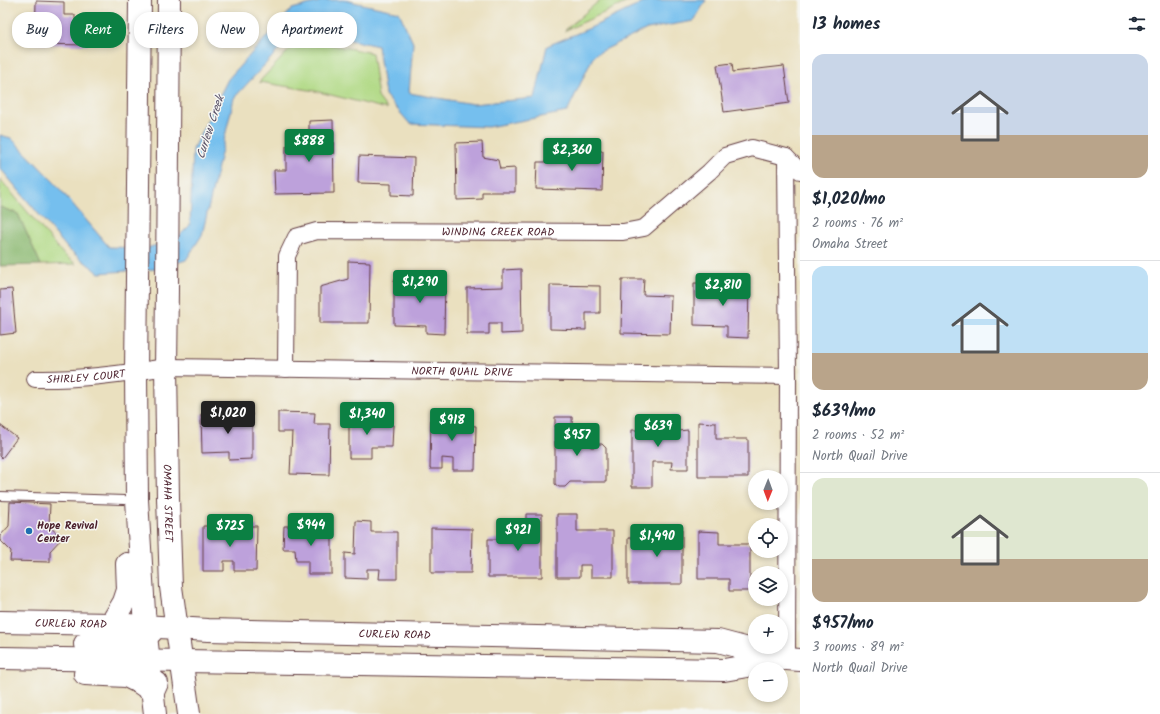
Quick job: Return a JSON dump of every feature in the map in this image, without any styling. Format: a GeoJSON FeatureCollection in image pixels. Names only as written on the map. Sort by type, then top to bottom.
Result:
{"type":"FeatureCollection","features":[{"type":"Feature","properties":{"kind":"main road","name":"OMAHA STREET"},"geometry":{"type":"LineString","coordinates":[[140,0],[138,306],[136,372],[137,500],[166,644],[189,714]]}},
{"type":"Feature","properties":{"kind":"main road","name":"OMAHA STREET"},"geometry":{"type":"LineString","coordinates":[[155,714],[153,692],[166,644],[170,587],[166,368],[169,0]]}},
{"type":"Feature","properties":{"kind":"main road"},"geometry":{"type":"LineString","coordinates":[[111,624],[124,602],[128,590],[122,466],[137,427]]}},
{"type":"Feature","properties":{"kind":"main road","name":"CURLEW ROAD"},"geometry":{"type":"LineString","coordinates":[[0,622],[111,624],[166,644],[205,661],[724,670],[793,659]]}},
{"type":"Feature","properties":{"kind":"main road","name":"CURLEW ROAD"},"geometry":{"type":"LineString","coordinates":[[0,658],[166,644],[208,630],[718,640],[793,659]]}},
{"type":"Feature","properties":{"kind":"main road"},"geometry":{"type":"LineString","coordinates":[[0,643],[110,645],[133,642],[166,644],[174,714]]}},
{"type":"Feature","properties":{"kind":"main road"},"geometry":{"type":"LineString","coordinates":[[0,673],[126,676],[140,682],[153,692]]}},
{"type":"Feature","properties":{"kind":"street","name":"WINDING CREEK ROAD"},"geometry":{"type":"LineString","coordinates":[[286,369],[287,256],[296,237],[317,231],[623,232],[644,228],[709,172],[725,156],[752,148],[786,157]]}},
{"type":"Feature","properties":{"kind":"street"},"geometry":{"type":"LineString","coordinates":[[786,157],[800,171]]}},
{"type":"Feature","properties":{"kind":"street"},"geometry":{"type":"LineString","coordinates":[[786,157],[793,659]]}},
{"type":"Feature","properties":{"kind":"street","name":"NORTH QUAIL DRIVE"},"geometry":{"type":"LineString","coordinates":[[136,372],[166,368],[788,376]]}},
{"type":"Feature","properties":{"kind":"street","name":"SHIRLEY COURT"},"geometry":{"type":"LineString","coordinates":[[35,379],[61,380],[136,372]]}},
{"type":"Feature","properties":{"kind":"lane"},"geometry":{"type":"LineString","coordinates":[[0,496],[124,500]]}},
{"type":"Feature","properties":{"kind":"green space"},"geometry":{"type":"Polygon","coordinates":[[[600,0],[632,0],[564,31],[600,0]]]}},
{"type":"Feature","properties":{"kind":"green space"},"geometry":{"type":"Polygon","coordinates":[[[347,48],[372,53],[378,97],[387,109],[315,91],[259,82],[290,49],[347,48]]]}},
{"type":"Feature","properties":{"kind":"green space"},"geometry":{"type":"Polygon","coordinates":[[[0,179],[63,254],[76,264],[41,265],[18,214],[0,207],[0,179]]]}},
{"type":"Feature","properties":{"kind":"green space"},"geometry":{"type":"Polygon","coordinates":[[[0,207],[18,214],[41,265],[0,266],[0,207]]]}},
{"type":"Feature","properties":{"kind":"water"},"geometry":{"type":"Polygon","coordinates":[[[325,0],[344,0],[399,12],[413,43],[409,93],[473,104],[535,98],[547,46],[590,28],[649,0],[706,0],[694,21],[647,29],[594,55],[567,112],[488,127],[410,124],[385,95],[378,46],[357,41],[357,12],[289,12],[292,9],[325,0]]]}},
{"type":"Feature","properties":{"kind":"water","name":"Curlew Creek"},"geometry":{"type":"Polygon","coordinates":[[[267,36],[267,48],[280,48],[234,98],[202,235],[186,260],[156,269],[99,273],[68,249],[0,168],[0,135],[11,138],[54,182],[109,247],[147,248],[176,239],[190,225],[193,149],[228,79],[256,48],[259,48],[259,45],[267,36]]]}},
{"type":"Feature","properties":{"kind":"building"},"geometry":{"type":"Polygon","coordinates":[[[36,1],[64,2],[64,15],[70,15],[70,45],[62,45],[62,12],[36,12],[36,1]]]}},
{"type":"Feature","properties":{"kind":"building"},"geometry":{"type":"Polygon","coordinates":[[[732,63],[733,72],[784,66],[789,103],[724,112],[717,65],[732,63]]]}},
{"type":"Feature","properties":{"kind":"building"},"geometry":{"type":"Polygon","coordinates":[[[333,120],[334,193],[275,194],[274,170],[286,170],[286,146],[298,145],[297,133],[309,133],[309,121],[333,120]]]}},
{"type":"Feature","properties":{"kind":"building"},"geometry":{"type":"Polygon","coordinates":[[[482,142],[483,157],[498,160],[500,169],[515,168],[515,192],[482,192],[482,199],[457,200],[456,143],[482,142]]]}},
{"type":"Feature","properties":{"kind":"building"},"geometry":{"type":"Polygon","coordinates":[[[558,151],[603,151],[602,191],[536,189],[537,162],[557,162],[558,151]]]}},
{"type":"Feature","properties":{"kind":"building"},"geometry":{"type":"Polygon","coordinates":[[[359,156],[414,158],[413,196],[391,195],[391,184],[358,183],[359,156]]]}},
{"type":"Feature","properties":{"kind":"building"},"geometry":{"type":"Polygon","coordinates":[[[348,261],[370,262],[369,323],[320,323],[320,287],[348,279],[348,261]]]}},
{"type":"Feature","properties":{"kind":"building"},"geometry":{"type":"Polygon","coordinates":[[[521,269],[522,333],[501,334],[501,323],[489,323],[489,334],[467,334],[467,288],[503,287],[503,270],[521,269]]]}},
{"type":"Feature","properties":{"kind":"building"},"geometry":{"type":"Polygon","coordinates":[[[622,279],[644,279],[643,295],[671,296],[670,334],[621,333],[622,279]]]}},
{"type":"Feature","properties":{"kind":"building"},"geometry":{"type":"Polygon","coordinates":[[[394,280],[445,280],[444,334],[426,333],[426,326],[394,325],[394,280]]]}},
{"type":"Feature","properties":{"kind":"building"},"geometry":{"type":"Polygon","coordinates":[[[694,283],[749,284],[748,338],[727,337],[727,326],[694,325],[694,283]]]}},
{"type":"Feature","properties":{"kind":"building"},"geometry":{"type":"Polygon","coordinates":[[[550,285],[600,286],[600,313],[586,313],[586,330],[550,329],[550,285]]]}},
{"type":"Feature","properties":{"kind":"building"},"geometry":{"type":"Polygon","coordinates":[[[12,289],[16,333],[0,335],[0,290],[12,289]]]}},
{"type":"Feature","properties":{"kind":"building"},"geometry":{"type":"Polygon","coordinates":[[[278,412],[315,413],[314,424],[330,424],[329,475],[290,474],[292,432],[278,432],[278,412]]]}},
{"type":"Feature","properties":{"kind":"building"},"geometry":{"type":"Polygon","coordinates":[[[252,413],[252,459],[229,460],[229,452],[202,453],[201,414],[252,413]]]}},
{"type":"Feature","properties":{"kind":"building"},"geometry":{"type":"Polygon","coordinates":[[[349,414],[371,414],[371,425],[393,425],[392,447],[371,447],[371,458],[349,458],[349,414]]]}},
{"type":"Feature","properties":{"kind":"building"},"geometry":{"type":"Polygon","coordinates":[[[431,414],[465,414],[465,425],[476,426],[475,470],[453,470],[453,459],[442,458],[442,469],[430,469],[431,414]]]}},
{"type":"Feature","properties":{"kind":"building"},"geometry":{"type":"Polygon","coordinates":[[[641,416],[678,416],[678,431],[688,430],[688,469],[671,469],[672,462],[652,462],[652,487],[632,487],[632,430],[642,430],[641,416]]]}},
{"type":"Feature","properties":{"kind":"building"},"geometry":{"type":"Polygon","coordinates":[[[555,417],[572,417],[573,441],[578,441],[578,444],[587,444],[591,447],[602,444],[606,448],[606,482],[570,482],[565,487],[559,487],[555,484],[555,417]]]}},
{"type":"Feature","properties":{"kind":"building"},"geometry":{"type":"Polygon","coordinates":[[[698,422],[716,423],[716,439],[748,439],[748,477],[698,477],[698,422]]]}},
{"type":"Feature","properties":{"kind":"building"},"geometry":{"type":"Polygon","coordinates":[[[0,425],[17,438],[2,458],[0,456],[0,425]]]}},
{"type":"Feature","properties":{"kind":"building","name":"Hope Revival Center"},"geometry":{"type":"Polygon","coordinates":[[[10,502],[50,504],[49,526],[62,538],[50,551],[50,562],[10,561],[11,551],[0,540],[0,536],[9,526],[10,502]]]}},
{"type":"Feature","properties":{"kind":"building"},"geometry":{"type":"Polygon","coordinates":[[[526,514],[542,514],[542,577],[488,577],[488,539],[510,539],[510,533],[526,533],[526,514]]]}},
{"type":"Feature","properties":{"kind":"building"},"geometry":{"type":"Polygon","coordinates":[[[557,514],[577,514],[577,531],[613,531],[613,577],[591,577],[591,565],[580,565],[580,577],[557,577],[557,514]]]}},
{"type":"Feature","properties":{"kind":"building"},"geometry":{"type":"Polygon","coordinates":[[[356,521],[371,522],[371,532],[397,532],[397,579],[379,579],[380,569],[367,569],[367,579],[345,578],[345,553],[355,554],[356,521]]]}},
{"type":"Feature","properties":{"kind":"building"},"geometry":{"type":"Polygon","coordinates":[[[203,526],[257,526],[256,571],[234,571],[234,561],[224,561],[224,571],[203,571],[203,526]]]}},
{"type":"Feature","properties":{"kind":"building"},"geometry":{"type":"Polygon","coordinates":[[[284,526],[332,526],[332,574],[308,574],[308,561],[296,561],[295,549],[283,549],[284,526]]]}},
{"type":"Feature","properties":{"kind":"building"},"geometry":{"type":"Polygon","coordinates":[[[660,526],[682,526],[682,584],[628,584],[628,538],[660,538],[660,526]]]}},
{"type":"Feature","properties":{"kind":"building"},"geometry":{"type":"Polygon","coordinates":[[[431,528],[472,529],[471,573],[431,573],[431,528]]]}},
{"type":"Feature","properties":{"kind":"building"},"geometry":{"type":"Polygon","coordinates":[[[698,531],[719,532],[719,544],[748,544],[748,558],[750,558],[750,566],[748,566],[748,591],[729,591],[729,579],[698,579],[698,531]]]}},
{"type":"Feature","properties":{"kind":"place","name":"Hope Revival Center"},"geometry":{"type":"Point","coordinates":[29,531]}}]}
